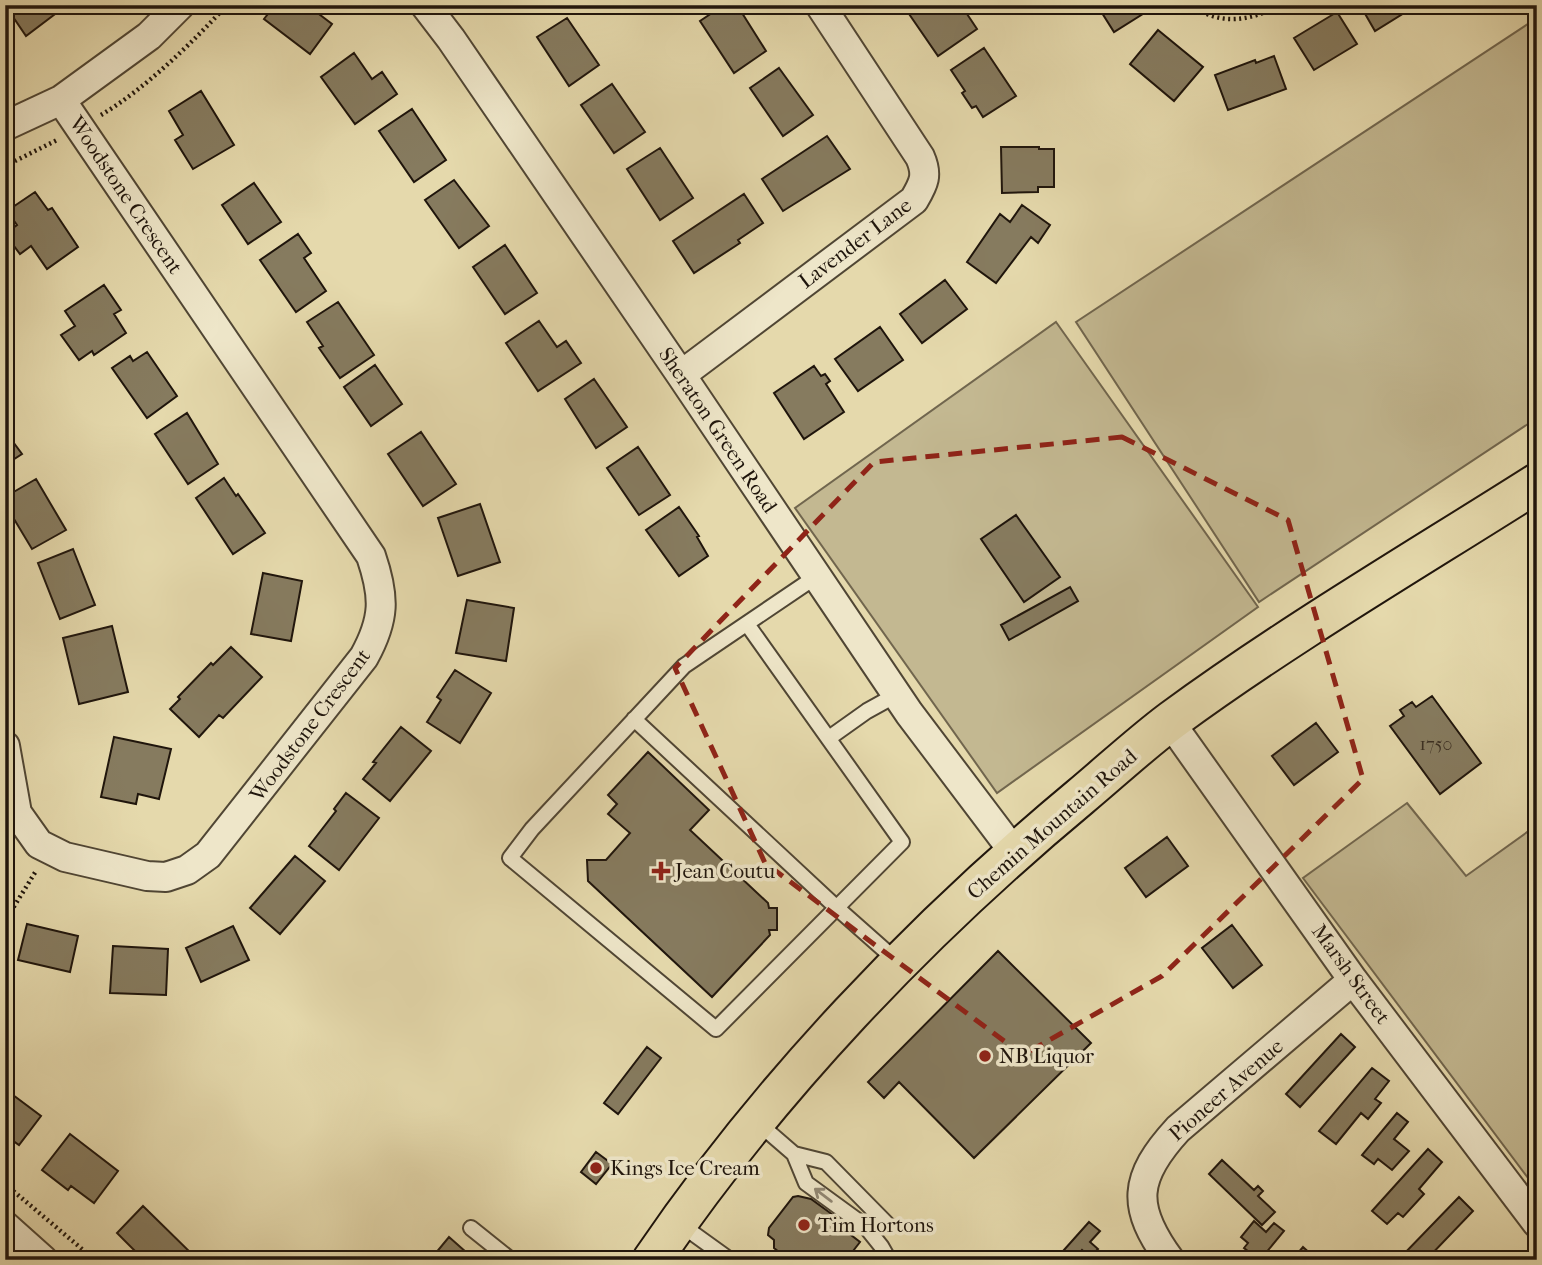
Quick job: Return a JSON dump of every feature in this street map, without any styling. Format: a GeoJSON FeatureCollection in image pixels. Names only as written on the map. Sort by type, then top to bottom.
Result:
{"type":"FeatureCollection","features":[{"type":"Feature","properties":{"kind":"main road","name":"Chemin Mountain Road"},"geometry":{"type":"LineString","coordinates":[[652,1260],[677,1222],[756,1121],[867,996],[1014,852],[1170,722],[1291,639],[1537,483]]}},
{"type":"Feature","properties":{"kind":"street"},"geometry":{"type":"LineString","coordinates":[[5,126],[61,100],[149,36],[180,5]]}},
{"type":"Feature","properties":{"kind":"street","name":"Sheraton Green Road"},"geometry":{"type":"LineString","coordinates":[[425,5],[681,374],[896,695],[1014,852]]}},
{"type":"Feature","properties":{"kind":"street","name":"Lavender Lane"},"geometry":{"type":"LineString","coordinates":[[681,374],[914,200],[923,185],[925,169],[920,157],[820,5]]}},
{"type":"Feature","properties":{"kind":"street","name":"Woodstone Crescent"},"geometry":{"type":"LineString","coordinates":[[5,746],[17,813],[30,834],[49,851],[147,876],[166,877],[187,870],[208,855],[364,657],[377,635],[382,613],[380,582],[371,556],[61,100]]}},
{"type":"Feature","properties":{"kind":"street","name":"Marsh Street"},"geometry":{"type":"LineString","coordinates":[[1170,722],[1353,980],[1537,1223]]}},
{"type":"Feature","properties":{"kind":"street","name":"Pioneer Avenue"},"geometry":{"type":"LineString","coordinates":[[1170,1260],[1154,1238],[1144,1216],[1142,1192],[1161,1148],[1178,1129],[1353,980]]}},
{"type":"Feature","properties":{"kind":"street"},"geometry":{"type":"LineString","coordinates":[[5,1226],[43,1260]]}},
{"type":"Feature","properties":{"kind":"lane"},"geometry":{"type":"LineString","coordinates":[[747,624],[902,842],[716,1029],[510,858],[532,829],[684,666],[817,576]]}},
{"type":"Feature","properties":{"kind":"lane"},"geometry":{"type":"LineString","coordinates":[[829,738],[867,711],[896,695]]}},
{"type":"Feature","properties":{"kind":"lane"},"geometry":{"type":"LineString","coordinates":[[635,719],[900,964]]}},
{"type":"Feature","properties":{"kind":"lane"},"geometry":{"type":"LineString","coordinates":[[756,1121],[794,1154],[806,1183],[865,1226],[879,1253],[889,1260]]}},
{"type":"Feature","properties":{"kind":"lane"},"geometry":{"type":"LineString","coordinates":[[794,1154],[826,1162],[889,1226]]}},
{"type":"Feature","properties":{"kind":"lane"},"geometry":{"type":"LineString","coordinates":[[677,1222],[730,1260]]}},
{"type":"Feature","properties":{"kind":"lane"},"geometry":{"type":"LineString","coordinates":[[471,1228],[512,1260]]}},
{"type":"Feature","properties":{"kind":"path"},"geometry":{"type":"LineString","coordinates":[[5,166],[106,112],[203,31],[226,5]]}},
{"type":"Feature","properties":{"kind":"path"},"geometry":{"type":"LineString","coordinates":[[1193,5],[1200,11],[1220,19],[1242,19],[1258,16],[1280,5]]}},
{"type":"Feature","properties":{"kind":"path"},"geometry":{"type":"LineString","coordinates":[[5,920],[49,851]]}},
{"type":"Feature","properties":{"kind":"path"},"geometry":{"type":"LineString","coordinates":[[5,1184],[95,1260]]}},
{"type":"Feature","properties":{"kind":"highlighted area"},"geometry":{"type":"Polygon","coordinates":[[[1122,437],[1288,520],[1363,779],[1162,976],[1023,1055],[765,863],[675,668],[874,462],[1122,437]]]}},
{"type":"Feature","properties":{"kind":"shaded area"},"geometry":{"type":"Polygon","coordinates":[[[1537,18],[1537,418],[1259,602],[1076,322],[1537,18]]]}},
{"type":"Feature","properties":{"kind":"shaded area"},"geometry":{"type":"Polygon","coordinates":[[[1056,322],[1258,607],[997,793],[795,508],[1056,322]]]}},
{"type":"Feature","properties":{"kind":"shaded area"},"geometry":{"type":"Polygon","coordinates":[[[1407,803],[1466,876],[1537,825],[1537,1190],[1303,878],[1407,803]]]}},
{"type":"Feature","properties":{"kind":"building"},"geometry":{"type":"Polygon","coordinates":[[[5,5],[67,5],[26,36],[5,5]]]}},
{"type":"Feature","properties":{"kind":"building"},"geometry":{"type":"Polygon","coordinates":[[[275,5],[307,5],[332,24],[310,54],[264,19],[275,5]]]}},
{"type":"Feature","properties":{"kind":"building"},"geometry":{"type":"Polygon","coordinates":[[[724,5],[737,5],[766,51],[734,73],[700,21],[724,5]]]}},
{"type":"Feature","properties":{"kind":"building"},"geometry":{"type":"Polygon","coordinates":[[[915,5],[961,5],[977,29],[938,56],[907,11],[915,5]]]}},
{"type":"Feature","properties":{"kind":"building"},"geometry":{"type":"Polygon","coordinates":[[[1097,5],[1141,5],[1146,12],[1114,32],[1097,5]]]}},
{"type":"Feature","properties":{"kind":"building"},"geometry":{"type":"Polygon","coordinates":[[[1360,5],[1417,5],[1375,31],[1360,5]]]}},
{"type":"Feature","properties":{"kind":"building"},"geometry":{"type":"Polygon","coordinates":[[[1337,12],[1357,44],[1314,70],[1294,38],[1337,12]]]}},
{"type":"Feature","properties":{"kind":"building"},"geometry":{"type":"Polygon","coordinates":[[[567,18],[599,65],[569,86],[537,37],[567,18]]]}},
{"type":"Feature","properties":{"kind":"building"},"geometry":{"type":"Polygon","coordinates":[[[1158,30],[1203,67],[1174,101],[1130,64],[1158,30]]]}},
{"type":"Feature","properties":{"kind":"building"},"geometry":{"type":"Polygon","coordinates":[[[984,48],[1016,96],[983,117],[976,106],[972,108],[951,70],[984,48]]]}},
{"type":"Feature","properties":{"kind":"building"},"geometry":{"type":"Polygon","coordinates":[[[354,53],[372,79],[382,72],[397,94],[355,124],[321,77],[354,53]]]}},
{"type":"Feature","properties":{"kind":"building"},"geometry":{"type":"Polygon","coordinates":[[[1274,56],[1286,89],[1228,110],[1215,75],[1274,56]]]}},
{"type":"Feature","properties":{"kind":"building"},"geometry":{"type":"Polygon","coordinates":[[[779,68],[813,115],[783,136],[750,88],[779,68]]]}},
{"type":"Feature","properties":{"kind":"building"},"geometry":{"type":"Polygon","coordinates":[[[612,84],[645,132],[614,153],[581,105],[612,84]]]}},
{"type":"Feature","properties":{"kind":"building"},"geometry":{"type":"Polygon","coordinates":[[[201,91],[234,145],[193,169],[175,140],[183,135],[169,111],[201,91]]]}},
{"type":"Feature","properties":{"kind":"building"},"geometry":{"type":"Polygon","coordinates":[[[412,109],[446,160],[414,182],[379,131],[412,109]]]}},
{"type":"Feature","properties":{"kind":"building"},"geometry":{"type":"Polygon","coordinates":[[[827,136],[850,169],[783,211],[762,179],[827,136]]]}},
{"type":"Feature","properties":{"kind":"building"},"geometry":{"type":"Polygon","coordinates":[[[1001,147],[1054,149],[1054,187],[1038,187],[1038,192],[1002,193],[1001,147]]]}},
{"type":"Feature","properties":{"kind":"building"},"geometry":{"type":"Polygon","coordinates":[[[660,148],[693,198],[660,220],[627,169],[660,148]]]}},
{"type":"Feature","properties":{"kind":"building"},"geometry":{"type":"Polygon","coordinates":[[[454,180],[489,226],[459,248],[425,200],[454,180]]]}},
{"type":"Feature","properties":{"kind":"building"},"geometry":{"type":"Polygon","coordinates":[[[254,183],[281,222],[248,244],[222,205],[254,183]]]}},
{"type":"Feature","properties":{"kind":"building"},"geometry":{"type":"Polygon","coordinates":[[[35,192],[48,210],[52,208],[78,247],[47,269],[31,246],[20,254],[5,234],[17,225],[7,211],[35,192]]]}},
{"type":"Feature","properties":{"kind":"building"},"geometry":{"type":"Polygon","coordinates":[[[744,194],[763,223],[738,240],[740,243],[694,273],[673,241],[744,194]]]}},
{"type":"Feature","properties":{"kind":"building"},"geometry":{"type":"Polygon","coordinates":[[[1022,205],[1050,225],[1038,243],[1031,237],[996,283],[967,262],[1000,214],[1010,222],[1022,205]]]}},
{"type":"Feature","properties":{"kind":"building"},"geometry":{"type":"Polygon","coordinates":[[[298,234],[311,253],[304,258],[326,291],[296,312],[260,260],[298,234]]]}},
{"type":"Feature","properties":{"kind":"building"},"geometry":{"type":"Polygon","coordinates":[[[505,245],[537,293],[505,314],[473,267],[505,245]]]}},
{"type":"Feature","properties":{"kind":"building"},"geometry":{"type":"Polygon","coordinates":[[[945,280],[967,309],[922,343],[900,314],[945,280]]]}},
{"type":"Feature","properties":{"kind":"building"},"geometry":{"type":"Polygon","coordinates":[[[104,285],[121,310],[114,314],[126,333],[94,355],[92,351],[79,360],[61,335],[75,326],[65,311],[104,285]]]}},
{"type":"Feature","properties":{"kind":"building"},"geometry":{"type":"Polygon","coordinates":[[[338,302],[374,355],[340,378],[319,348],[323,346],[307,322],[338,302]]]}},
{"type":"Feature","properties":{"kind":"building"},"geometry":{"type":"Polygon","coordinates":[[[539,321],[557,347],[566,341],[581,363],[538,391],[506,343],[539,321]]]}},
{"type":"Feature","properties":{"kind":"building"},"geometry":{"type":"Polygon","coordinates":[[[880,327],[903,360],[858,391],[835,359],[880,327]]]}},
{"type":"Feature","properties":{"kind":"building"},"geometry":{"type":"Polygon","coordinates":[[[147,352],[177,396],[147,418],[112,368],[130,356],[133,361],[147,352]]]}},
{"type":"Feature","properties":{"kind":"building"},"geometry":{"type":"Polygon","coordinates":[[[375,365],[402,404],[371,426],[344,387],[375,365]]]}},
{"type":"Feature","properties":{"kind":"building"},"geometry":{"type":"Polygon","coordinates":[[[814,366],[821,376],[825,374],[830,381],[826,384],[844,412],[804,439],[774,393],[814,366]]]}},
{"type":"Feature","properties":{"kind":"building"},"geometry":{"type":"Polygon","coordinates":[[[594,379],[627,427],[596,448],[565,399],[594,379]]]}},
{"type":"Feature","properties":{"kind":"building"},"geometry":{"type":"Polygon","coordinates":[[[187,413],[218,464],[188,484],[155,434],[187,413]]]}},
{"type":"Feature","properties":{"kind":"building"},"geometry":{"type":"Polygon","coordinates":[[[5,431],[22,454],[5,465],[5,431]]]}},
{"type":"Feature","properties":{"kind":"building"},"geometry":{"type":"Polygon","coordinates":[[[421,432],[456,484],[423,506],[388,454],[421,432]]]}},
{"type":"Feature","properties":{"kind":"building"},"geometry":{"type":"Polygon","coordinates":[[[638,447],[670,495],[639,515],[607,468],[638,447]]]}},
{"type":"Feature","properties":{"kind":"building"},"geometry":{"type":"Polygon","coordinates":[[[224,478],[265,533],[233,554],[196,498],[224,478]]]}},
{"type":"Feature","properties":{"kind":"building"},"geometry":{"type":"Polygon","coordinates":[[[36,479],[66,530],[32,549],[5,504],[5,497],[36,479]]]}},
{"type":"Feature","properties":{"kind":"building"},"geometry":{"type":"Polygon","coordinates":[[[480,504],[500,562],[458,576],[438,518],[480,504]]]}},
{"type":"Feature","properties":{"kind":"building"},"geometry":{"type":"Polygon","coordinates":[[[679,507],[699,536],[697,537],[708,556],[679,576],[646,530],[679,507]]]}},
{"type":"Feature","properties":{"kind":"building"},"geometry":{"type":"Polygon","coordinates":[[[1016,515],[1060,577],[1024,602],[981,539],[1016,515]]]}},
{"type":"Feature","properties":{"kind":"building"},"geometry":{"type":"Polygon","coordinates":[[[73,549],[95,605],[60,619],[38,563],[73,549]]]}},
{"type":"Feature","properties":{"kind":"building"},"geometry":{"type":"Polygon","coordinates":[[[263,573],[302,581],[291,641],[251,634],[263,573]]]}},
{"type":"Feature","properties":{"kind":"building"},"geometry":{"type":"Polygon","coordinates":[[[1070,587],[1078,601],[1009,640],[1001,625],[1070,587]]]}},
{"type":"Feature","properties":{"kind":"building"},"geometry":{"type":"Polygon","coordinates":[[[467,600],[514,608],[506,661],[456,653],[467,600]]]}},
{"type":"Feature","properties":{"kind":"building"},"geometry":{"type":"Polygon","coordinates":[[[112,626],[128,692],[79,704],[63,638],[112,626]]]}},
{"type":"Feature","properties":{"kind":"building"},"geometry":{"type":"Polygon","coordinates":[[[231,647],[262,677],[223,718],[219,715],[199,737],[170,709],[211,663],[213,665],[231,647]]]}},
{"type":"Feature","properties":{"kind":"building"},"geometry":{"type":"Polygon","coordinates":[[[455,670],[491,693],[460,743],[427,722],[441,700],[437,697],[455,670]]]}},
{"type":"Feature","properties":{"kind":"building"},"geometry":{"type":"Polygon","coordinates":[[[1432,696],[1481,763],[1440,794],[1390,726],[1404,716],[1400,710],[1412,702],[1416,707],[1432,696]]]}},
{"type":"Feature","properties":{"kind":"building"},"geometry":{"type":"Polygon","coordinates":[[[1316,723],[1338,752],[1294,785],[1272,756],[1316,723]]]}},
{"type":"Feature","properties":{"kind":"building"},"geometry":{"type":"Polygon","coordinates":[[[401,727],[431,751],[390,801],[363,779],[401,727]]]}},
{"type":"Feature","properties":{"kind":"building"},"geometry":{"type":"Polygon","coordinates":[[[114,737],[171,749],[159,799],[138,794],[136,804],[101,797],[114,737]]]}},
{"type":"Feature","properties":{"kind":"building","name":"Jean Coutu"},"geometry":{"type":"Polygon","coordinates":[[[648,752],[709,810],[690,830],[768,903],[769,908],[777,908],[777,930],[769,930],[770,935],[712,997],[588,881],[587,860],[606,860],[630,833],[608,814],[617,804],[608,795],[648,752]]]}},
{"type":"Feature","properties":{"kind":"building"},"geometry":{"type":"Polygon","coordinates":[[[346,793],[379,818],[339,870],[309,846],[336,811],[334,809],[346,793]]]}},
{"type":"Feature","properties":{"kind":"building"},"geometry":{"type":"Polygon","coordinates":[[[1167,837],[1188,866],[1146,897],[1125,868],[1167,837]]]}},
{"type":"Feature","properties":{"kind":"building"},"geometry":{"type":"Polygon","coordinates":[[[295,856],[325,881],[280,934],[250,908],[295,856]]]}},
{"type":"Feature","properties":{"kind":"building"},"geometry":{"type":"Polygon","coordinates":[[[27,924],[78,936],[70,972],[18,960],[27,924]]]}},
{"type":"Feature","properties":{"kind":"building"},"geometry":{"type":"Polygon","coordinates":[[[1232,925],[1262,965],[1233,988],[1202,948],[1232,925]]]}},
{"type":"Feature","properties":{"kind":"building"},"geometry":{"type":"Polygon","coordinates":[[[233,926],[249,960],[201,982],[186,948],[233,926]]]}},
{"type":"Feature","properties":{"kind":"building"},"geometry":{"type":"Polygon","coordinates":[[[113,946],[168,949],[166,995],[110,993],[113,946]]]}},
{"type":"Feature","properties":{"kind":"building","name":"NB Liquor"},"geometry":{"type":"Polygon","coordinates":[[[998,951],[1091,1043],[974,1158],[899,1082],[884,1098],[868,1082],[998,951]]]}},
{"type":"Feature","properties":{"kind":"building"},"geometry":{"type":"Polygon","coordinates":[[[1341,1034],[1355,1047],[1300,1107],[1286,1094],[1341,1034]]]}},
{"type":"Feature","properties":{"kind":"building"},"geometry":{"type":"Polygon","coordinates":[[[647,1047],[661,1058],[618,1114],[604,1103],[647,1047]]]}},
{"type":"Feature","properties":{"kind":"building"},"geometry":{"type":"Polygon","coordinates":[[[1372,1068],[1389,1081],[1375,1099],[1381,1103],[1368,1119],[1361,1113],[1336,1144],[1319,1131],[1372,1068]]]}},
{"type":"Feature","properties":{"kind":"building"},"geometry":{"type":"Polygon","coordinates":[[[5,1089],[41,1116],[19,1145],[5,1135],[5,1089]]]}},
{"type":"Feature","properties":{"kind":"building"},"geometry":{"type":"Polygon","coordinates":[[[1397,1113],[1408,1122],[1394,1139],[1409,1151],[1392,1170],[1378,1159],[1374,1164],[1362,1155],[1397,1113]]]}},
{"type":"Feature","properties":{"kind":"building"},"geometry":{"type":"Polygon","coordinates":[[[70,1134],[118,1171],[94,1203],[71,1186],[68,1190],[42,1170],[70,1134]]]}},
{"type":"Feature","properties":{"kind":"building"},"geometry":{"type":"Polygon","coordinates":[[[1428,1149],[1442,1162],[1419,1189],[1424,1194],[1403,1217],[1398,1213],[1387,1224],[1372,1211],[1428,1149]]]}},
{"type":"Feature","properties":{"kind":"building","name":"Kings Ice Cream"},"geometry":{"type":"Polygon","coordinates":[[[596,1152],[612,1164],[596,1184],[581,1172],[596,1152]]]}},
{"type":"Feature","properties":{"kind":"building"},"geometry":{"type":"Polygon","coordinates":[[[1222,1160],[1254,1190],[1258,1186],[1263,1191],[1258,1196],[1275,1212],[1262,1225],[1209,1174],[1222,1160]]]}},
{"type":"Feature","properties":{"kind":"building","name":"Tim Hortons"},"geometry":{"type":"Polygon","coordinates":[[[793,1197],[811,1199],[833,1215],[834,1222],[860,1242],[846,1260],[789,1260],[774,1248],[774,1240],[768,1235],[769,1228],[793,1197]]]}},
{"type":"Feature","properties":{"kind":"building"},"geometry":{"type":"Polygon","coordinates":[[[1459,1197],[1473,1211],[1426,1260],[1402,1260],[1400,1258],[1459,1197]]]}},
{"type":"Feature","properties":{"kind":"building"},"geometry":{"type":"Polygon","coordinates":[[[143,1206],[193,1255],[189,1260],[144,1260],[117,1233],[143,1206]]]}},
{"type":"Feature","properties":{"kind":"building"},"geometry":{"type":"Polygon","coordinates":[[[1254,1221],[1266,1232],[1274,1223],[1284,1231],[1260,1260],[1242,1260],[1249,1252],[1244,1248],[1248,1243],[1241,1237],[1254,1221]]]}},
{"type":"Feature","properties":{"kind":"building"},"geometry":{"type":"Polygon","coordinates":[[[1089,1222],[1100,1231],[1090,1242],[1098,1249],[1090,1257],[1082,1250],[1073,1260],[1055,1260],[1089,1222]]]}},
{"type":"Feature","properties":{"kind":"building"},"geometry":{"type":"Polygon","coordinates":[[[449,1237],[475,1260],[430,1260],[449,1237]]]}},
{"type":"Feature","properties":{"kind":"building"},"geometry":{"type":"Polygon","coordinates":[[[1303,1247],[1313,1256],[1311,1260],[1292,1260],[1303,1247]]]}},
{"type":"Feature","properties":{"kind":"place","name":"Jean Coutu"},"geometry":{"type":"Point","coordinates":[661,871]}},
{"type":"Feature","properties":{"kind":"place","name":"NB Liquor"},"geometry":{"type":"Point","coordinates":[985,1056]}},
{"type":"Feature","properties":{"kind":"place","name":"Kings Ice Cream"},"geometry":{"type":"Point","coordinates":[596,1168]}},
{"type":"Feature","properties":{"kind":"place","name":"Tim Hortons"},"geometry":{"type":"Point","coordinates":[804,1225]}}]}
